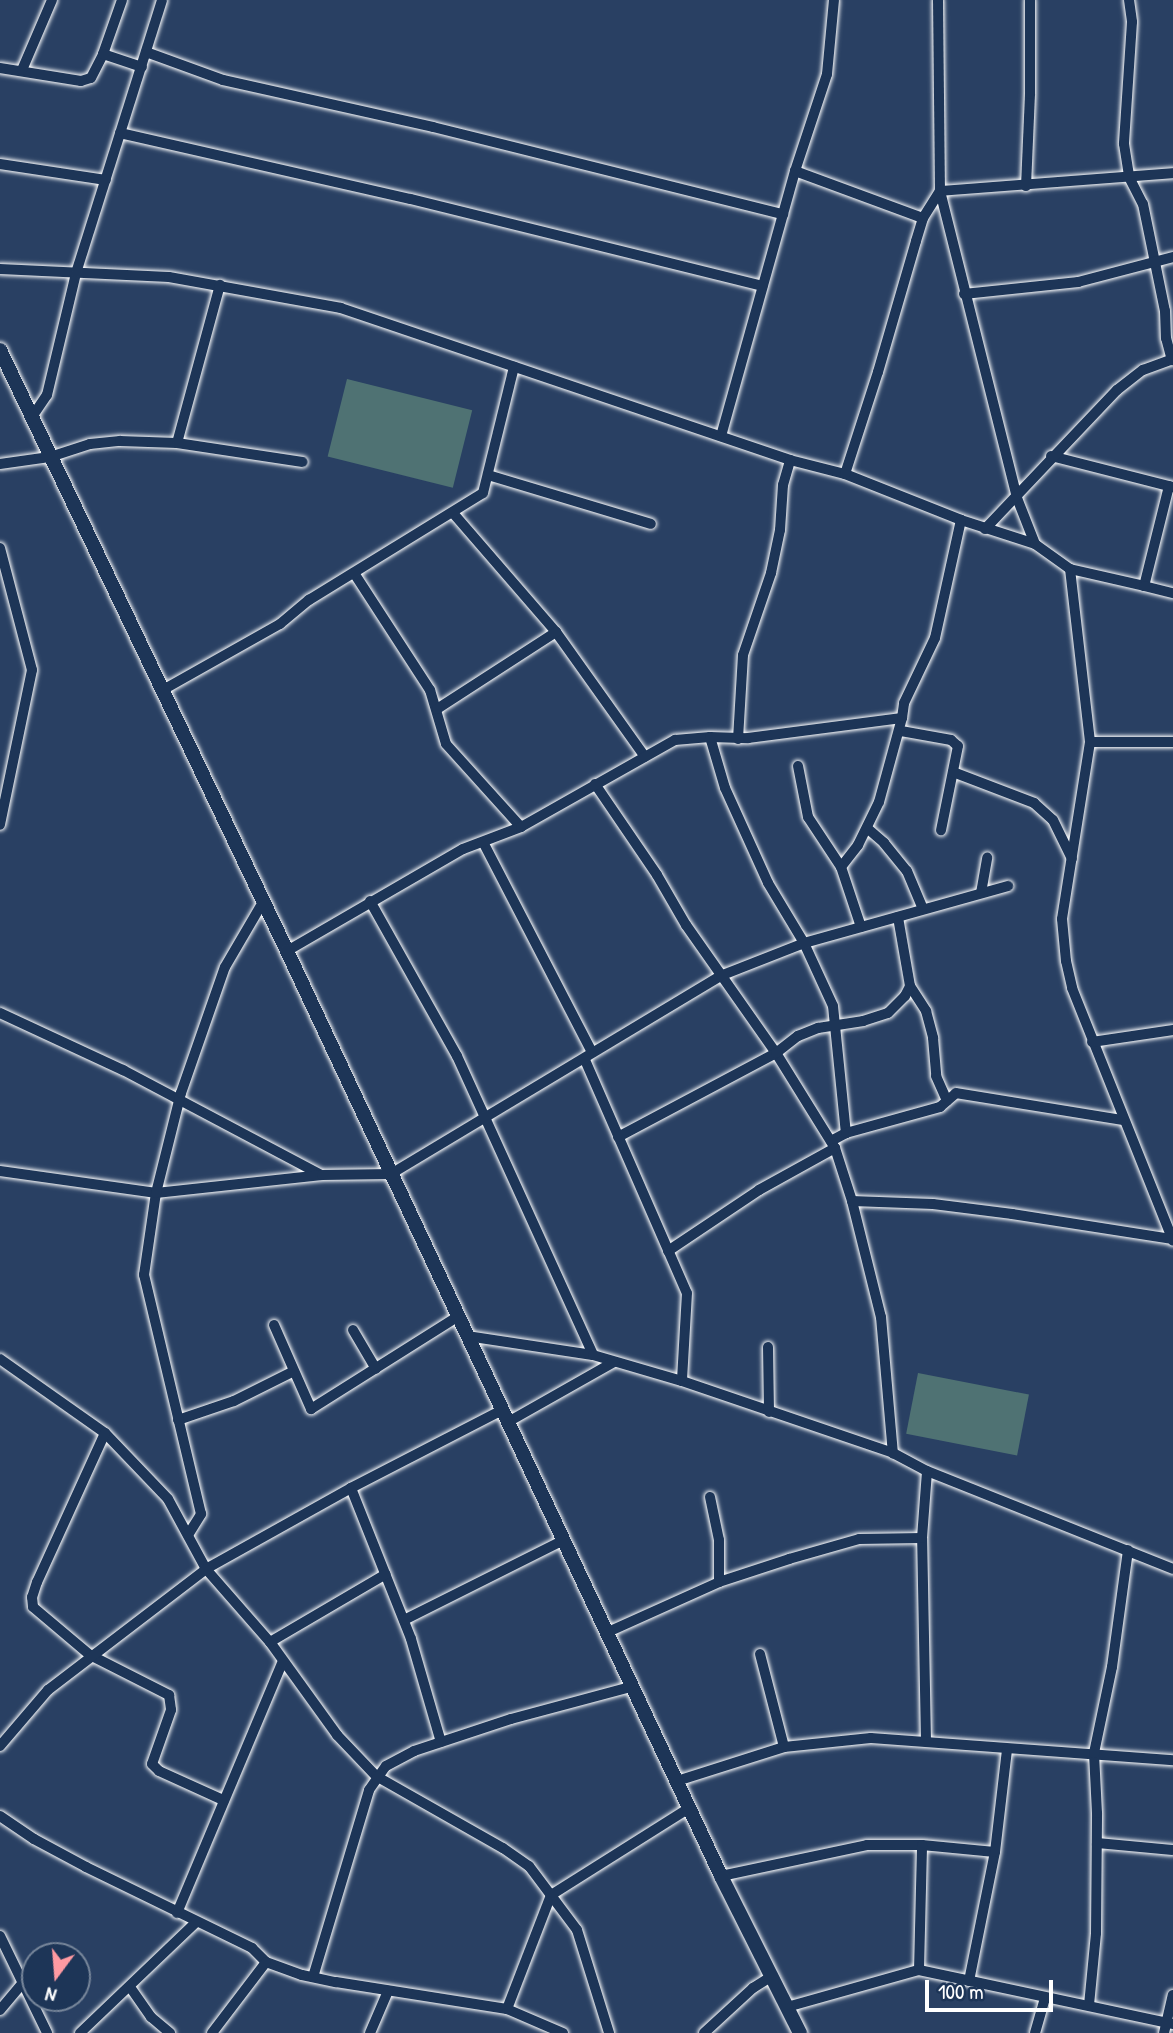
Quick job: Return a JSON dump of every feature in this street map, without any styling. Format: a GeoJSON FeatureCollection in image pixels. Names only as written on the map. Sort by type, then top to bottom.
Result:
{"type":"FeatureCollection","features":[{"type":"Feature","properties":{"kind":"main road"},"geometry":{"type":"LineString","coordinates":[[0,350],[287,951],[721,1876],[800,2033]]}},
{"type":"Feature","properties":{"kind":"street"},"geometry":{"type":"LineString","coordinates":[[22,70],[52,0]]}},
{"type":"Feature","properties":{"kind":"street"},"geometry":{"type":"LineString","coordinates":[[0,68],[88,81],[103,54],[122,0]]}},
{"type":"Feature","properties":{"kind":"street"},"geometry":{"type":"LineString","coordinates":[[32,417],[47,395],[76,273],[162,0]]}},
{"type":"Feature","properties":{"kind":"street"},"geometry":{"type":"LineString","coordinates":[[721,436],[795,170],[827,74],[834,0]]}},
{"type":"Feature","properties":{"kind":"street"},"geometry":{"type":"LineString","coordinates":[[939,0],[940,191],[1017,498],[1035,544]]}},
{"type":"Feature","properties":{"kind":"street"},"geometry":{"type":"LineString","coordinates":[[1026,186],[1031,94],[1030,0]]}},
{"type":"Feature","properties":{"kind":"street"},"geometry":{"type":"LineString","coordinates":[[985,529],[1017,498],[1051,456],[1117,390],[1143,370],[1172,359],[1166,338],[1166,311],[1153,264],[1143,204],[1129,177],[1124,144],[1132,22],[1129,0]]}},
{"type":"Feature","properties":{"kind":"street"},"geometry":{"type":"LineString","coordinates":[[146,52],[223,80],[433,127],[783,214]]}},
{"type":"Feature","properties":{"kind":"street"},"geometry":{"type":"LineString","coordinates":[[103,54],[142,67]]}},
{"type":"Feature","properties":{"kind":"street"},"geometry":{"type":"LineString","coordinates":[[120,133],[425,202],[762,286]]}},
{"type":"Feature","properties":{"kind":"street"},"geometry":{"type":"LineString","coordinates":[[0,164],[106,180]]}},
{"type":"Feature","properties":{"kind":"street"},"geometry":{"type":"LineString","coordinates":[[795,170],[923,218]]}},
{"type":"Feature","properties":{"kind":"street"},"geometry":{"type":"LineString","coordinates":[[940,191],[1173,173]]}},
{"type":"Feature","properties":{"kind":"street"},"geometry":{"type":"LineString","coordinates":[[845,474],[923,218],[940,191]]}},
{"type":"Feature","properties":{"kind":"street"},"geometry":{"type":"LineString","coordinates":[[964,294],[1078,282],[1173,257]]}},
{"type":"Feature","properties":{"kind":"street"},"geometry":{"type":"LineString","coordinates":[[0,269],[169,277],[341,308],[790,460],[845,474],[985,529],[1035,544],[1070,569],[1173,593]]}},
{"type":"Feature","properties":{"kind":"street"},"geometry":{"type":"LineString","coordinates":[[177,443],[220,285]]}},
{"type":"Feature","properties":{"kind":"street"},"geometry":{"type":"LineString","coordinates":[[161,691],[279,624],[309,600],[483,493],[514,367]]}},
{"type":"Feature","properties":{"kind":"street"},"geometry":{"type":"LineString","coordinates":[[0,464],[50,457],[90,444],[120,441],[177,443],[303,462]]}},
{"type":"Feature","properties":{"kind":"street"},"geometry":{"type":"LineString","coordinates":[[1051,456],[1171,486],[1144,586]]}},
{"type":"Feature","properties":{"kind":"street"},"geometry":{"type":"LineString","coordinates":[[738,739],[743,656],[771,573],[780,530],[783,485],[790,460]]}},
{"type":"Feature","properties":{"kind":"street"},"geometry":{"type":"LineString","coordinates":[[488,475],[651,524]]}},
{"type":"Feature","properties":{"kind":"street"},"geometry":{"type":"LineString","coordinates":[[453,513],[556,632],[645,757]]}},
{"type":"Feature","properties":{"kind":"street"},"geometry":{"type":"LineString","coordinates":[[841,867],[867,828],[879,802],[901,731],[904,703],[935,638],[961,520]]}},
{"type":"Feature","properties":{"kind":"street"},"geometry":{"type":"LineString","coordinates":[[0,548],[32,670],[0,825]]}},
{"type":"Feature","properties":{"kind":"street"},"geometry":{"type":"LineString","coordinates":[[1070,569],[1090,743],[1062,932],[1072,988],[1172,1240]]}},
{"type":"Feature","properties":{"kind":"street"},"geometry":{"type":"LineString","coordinates":[[354,573],[430,690],[446,744],[521,827]]}},
{"type":"Feature","properties":{"kind":"street"},"geometry":{"type":"LineString","coordinates":[[437,709],[556,632]]}},
{"type":"Feature","properties":{"kind":"street"},"geometry":{"type":"LineString","coordinates":[[287,951],[463,849],[521,827],[675,740],[710,737],[738,739],[902,718]]}},
{"type":"Feature","properties":{"kind":"street"},"geometry":{"type":"LineString","coordinates":[[901,731],[956,742],[941,830]]}},
{"type":"Feature","properties":{"kind":"street"},"geometry":{"type":"LineString","coordinates":[[710,737],[724,788],[768,883],[804,943],[833,1006],[846,1133]]}},
{"type":"Feature","properties":{"kind":"street"},"geometry":{"type":"LineString","coordinates":[[1090,743],[1173,742]]}},
{"type":"Feature","properties":{"kind":"street"},"geometry":{"type":"LineString","coordinates":[[798,766],[808,817],[841,867],[861,927]]}},
{"type":"Feature","properties":{"kind":"street"},"geometry":{"type":"LineString","coordinates":[[953,772],[1034,803],[1053,820],[1072,859]]}},
{"type":"Feature","properties":{"kind":"street"},"geometry":{"type":"LineString","coordinates":[[595,784],[720,976],[776,1053],[833,1144],[852,1201],[881,1317],[893,1453]]}},
{"type":"Feature","properties":{"kind":"street"},"geometry":{"type":"LineString","coordinates":[[867,828],[884,843],[907,871],[923,909]]}},
{"type":"Feature","properties":{"kind":"street"},"geometry":{"type":"LineString","coordinates":[[483,842],[588,1056],[618,1137],[687,1293],[682,1381]]}},
{"type":"Feature","properties":{"kind":"street"},"geometry":{"type":"LineString","coordinates":[[981,893],[987,858]]}},
{"type":"Feature","properties":{"kind":"street"},"geometry":{"type":"LineString","coordinates":[[0,1171],[156,1193],[322,1175],[391,1174],[720,976],[804,943],[1008,886]]}},
{"type":"Feature","properties":{"kind":"street"},"geometry":{"type":"LineString","coordinates":[[370,901],[457,1056],[593,1354]]}},
{"type":"Feature","properties":{"kind":"street"},"geometry":{"type":"LineString","coordinates":[[188,1535],[201,1514],[144,1275],[156,1193],[179,1100],[225,967],[263,902]]}},
{"type":"Feature","properties":{"kind":"street"},"geometry":{"type":"LineString","coordinates":[[898,917],[910,986],[926,1011],[933,1038],[936,1076],[947,1101]]}},
{"type":"Feature","properties":{"kind":"street"},"geometry":{"type":"LineString","coordinates":[[618,1137],[776,1053],[798,1036],[835,1024],[863,1021],[888,1013],[905,996],[910,986]]}},
{"type":"Feature","properties":{"kind":"street"},"geometry":{"type":"LineString","coordinates":[[0,1013],[112,1065],[322,1175]]}},
{"type":"Feature","properties":{"kind":"street"},"geometry":{"type":"LineString","coordinates":[[1092,1042],[1173,1030]]}},
{"type":"Feature","properties":{"kind":"street"},"geometry":{"type":"LineString","coordinates":[[668,1251],[846,1133],[940,1108],[956,1093],[1123,1120]]}},
{"type":"Feature","properties":{"kind":"street"},"geometry":{"type":"LineString","coordinates":[[852,1201],[946,1206],[1172,1240]]}},
{"type":"Feature","properties":{"kind":"street"},"geometry":{"type":"LineString","coordinates":[[274,1325],[311,1409],[457,1317]]}},
{"type":"Feature","properties":{"kind":"street"},"geometry":{"type":"LineString","coordinates":[[352,1330],[376,1369]]}},
{"type":"Feature","properties":{"kind":"street"},"geometry":{"type":"LineString","coordinates":[[467,1336],[593,1354],[682,1381],[893,1453],[927,1471],[1173,1569]]}},
{"type":"Feature","properties":{"kind":"street"},"geometry":{"type":"LineString","coordinates":[[768,1347],[769,1412]]}},
{"type":"Feature","properties":{"kind":"street"},"geometry":{"type":"LineString","coordinates":[[0,1359],[105,1433],[168,1499],[206,1569],[270,1642],[317,1711],[376,1776],[503,1848],[529,1866],[577,1930],[609,2033]]}},
{"type":"Feature","properties":{"kind":"street"},"geometry":{"type":"LineString","coordinates":[[0,1746],[48,1690],[90,1655],[206,1569],[351,1488],[614,1362]]}},
{"type":"Feature","properties":{"kind":"street"},"geometry":{"type":"LineString","coordinates":[[178,1420],[234,1401],[292,1371]]}},
{"type":"Feature","properties":{"kind":"street"},"geometry":{"type":"LineString","coordinates":[[105,1433],[37,1582],[32,1602],[38,1614],[90,1655],[170,1695],[171,1710],[152,1764],[159,1771],[223,1800]]}},
{"type":"Feature","properties":{"kind":"street"},"geometry":{"type":"LineString","coordinates":[[926,1741],[922,1538],[927,1471]]}},
{"type":"Feature","properties":{"kind":"street"},"geometry":{"type":"LineString","coordinates":[[351,1488],[404,1620],[441,1742]]}},
{"type":"Feature","properties":{"kind":"street"},"geometry":{"type":"LineString","coordinates":[[710,1497],[719,1540],[719,1581]]}},
{"type":"Feature","properties":{"kind":"street"},"geometry":{"type":"LineString","coordinates":[[608,1632],[719,1581],[859,1539],[922,1538]]}},
{"type":"Feature","properties":{"kind":"street"},"geometry":{"type":"LineString","coordinates":[[404,1620],[564,1540]]}},
{"type":"Feature","properties":{"kind":"street"},"geometry":{"type":"LineString","coordinates":[[1089,2005],[1096,1934],[1094,1753],[1112,1667],[1128,1550]]}},
{"type":"Feature","properties":{"kind":"street"},"geometry":{"type":"LineString","coordinates":[[270,1642],[386,1574]]}},
{"type":"Feature","properties":{"kind":"street"},"geometry":{"type":"LineString","coordinates":[[760,1654],[784,1747]]}},
{"type":"Feature","properties":{"kind":"street"},"geometry":{"type":"LineString","coordinates":[[177,1913],[283,1661]]}},
{"type":"Feature","properties":{"kind":"street"},"geometry":{"type":"LineString","coordinates":[[313,1977],[376,1776],[397,1759],[441,1742],[511,1719],[634,1686]]}},
{"type":"Feature","properties":{"kind":"street"},"geometry":{"type":"LineString","coordinates":[[677,1781],[784,1747],[872,1738],[1007,1750],[1094,1753],[1173,1760]]}},
{"type":"Feature","properties":{"kind":"street"},"geometry":{"type":"LineString","coordinates":[[970,1981],[995,1852],[1007,1750]]}},
{"type":"Feature","properties":{"kind":"street"},"geometry":{"type":"LineString","coordinates":[[507,2009],[551,1895],[689,1808]]}},
{"type":"Feature","properties":{"kind":"street"},"geometry":{"type":"LineString","coordinates":[[0,1816],[34,1839],[177,1913],[252,1948],[266,1962],[313,1977],[507,2009],[563,2033]]}},
{"type":"Feature","properties":{"kind":"street"},"geometry":{"type":"LineString","coordinates":[[1097,1843],[1173,1850]]}},
{"type":"Feature","properties":{"kind":"street"},"geometry":{"type":"LineString","coordinates":[[721,1876],[867,1845],[922,1845],[995,1852]]}},
{"type":"Feature","properties":{"kind":"street"},"geometry":{"type":"LineString","coordinates":[[919,1970],[922,1845]]}},
{"type":"Feature","properties":{"kind":"street"},"geometry":{"type":"LineString","coordinates":[[80,2033],[195,1922]]}},
{"type":"Feature","properties":{"kind":"street"},"geometry":{"type":"LineString","coordinates":[[0,1936],[21,1979]]}},
{"type":"Feature","properties":{"kind":"street"},"geometry":{"type":"LineString","coordinates":[[212,2033],[266,1962]]}},
{"type":"Feature","properties":{"kind":"street"},"geometry":{"type":"LineString","coordinates":[[788,2007],[919,1970],[1089,2005],[1168,2026],[1173,1995]]}},
{"type":"Feature","properties":{"kind":"street"},"geometry":{"type":"LineString","coordinates":[[704,2033],[753,1988],[772,1976]]}},
{"type":"Feature","properties":{"kind":"street"},"geometry":{"type":"LineString","coordinates":[[0,2010],[21,1985]]}},
{"type":"Feature","properties":{"kind":"street"},"geometry":{"type":"LineString","coordinates":[[130,1987],[151,2017],[170,2033]]}},
{"type":"Feature","properties":{"kind":"street"},"geometry":{"type":"LineString","coordinates":[[370,2033],[388,1991]]}},
{"type":"Feature","properties":{"kind":"street"},"geometry":{"type":"LineString","coordinates":[[1035,2033],[1045,1997]]}},
{"type":"Feature","properties":{"kind":"street"},"geometry":{"type":"LineString","coordinates":[[37,2012],[47,2033]]}},
{"type":"Feature","properties":{"kind":"green space"},"geometry":{"type":"Polygon","coordinates":[[[347,379],[472,410],[453,488],[328,457],[347,379]]]}},
{"type":"Feature","properties":{"kind":"green space"},"geometry":{"type":"Polygon","coordinates":[[[918,1373],[1029,1395],[1017,1455],[906,1434],[918,1373]]]}}]}
